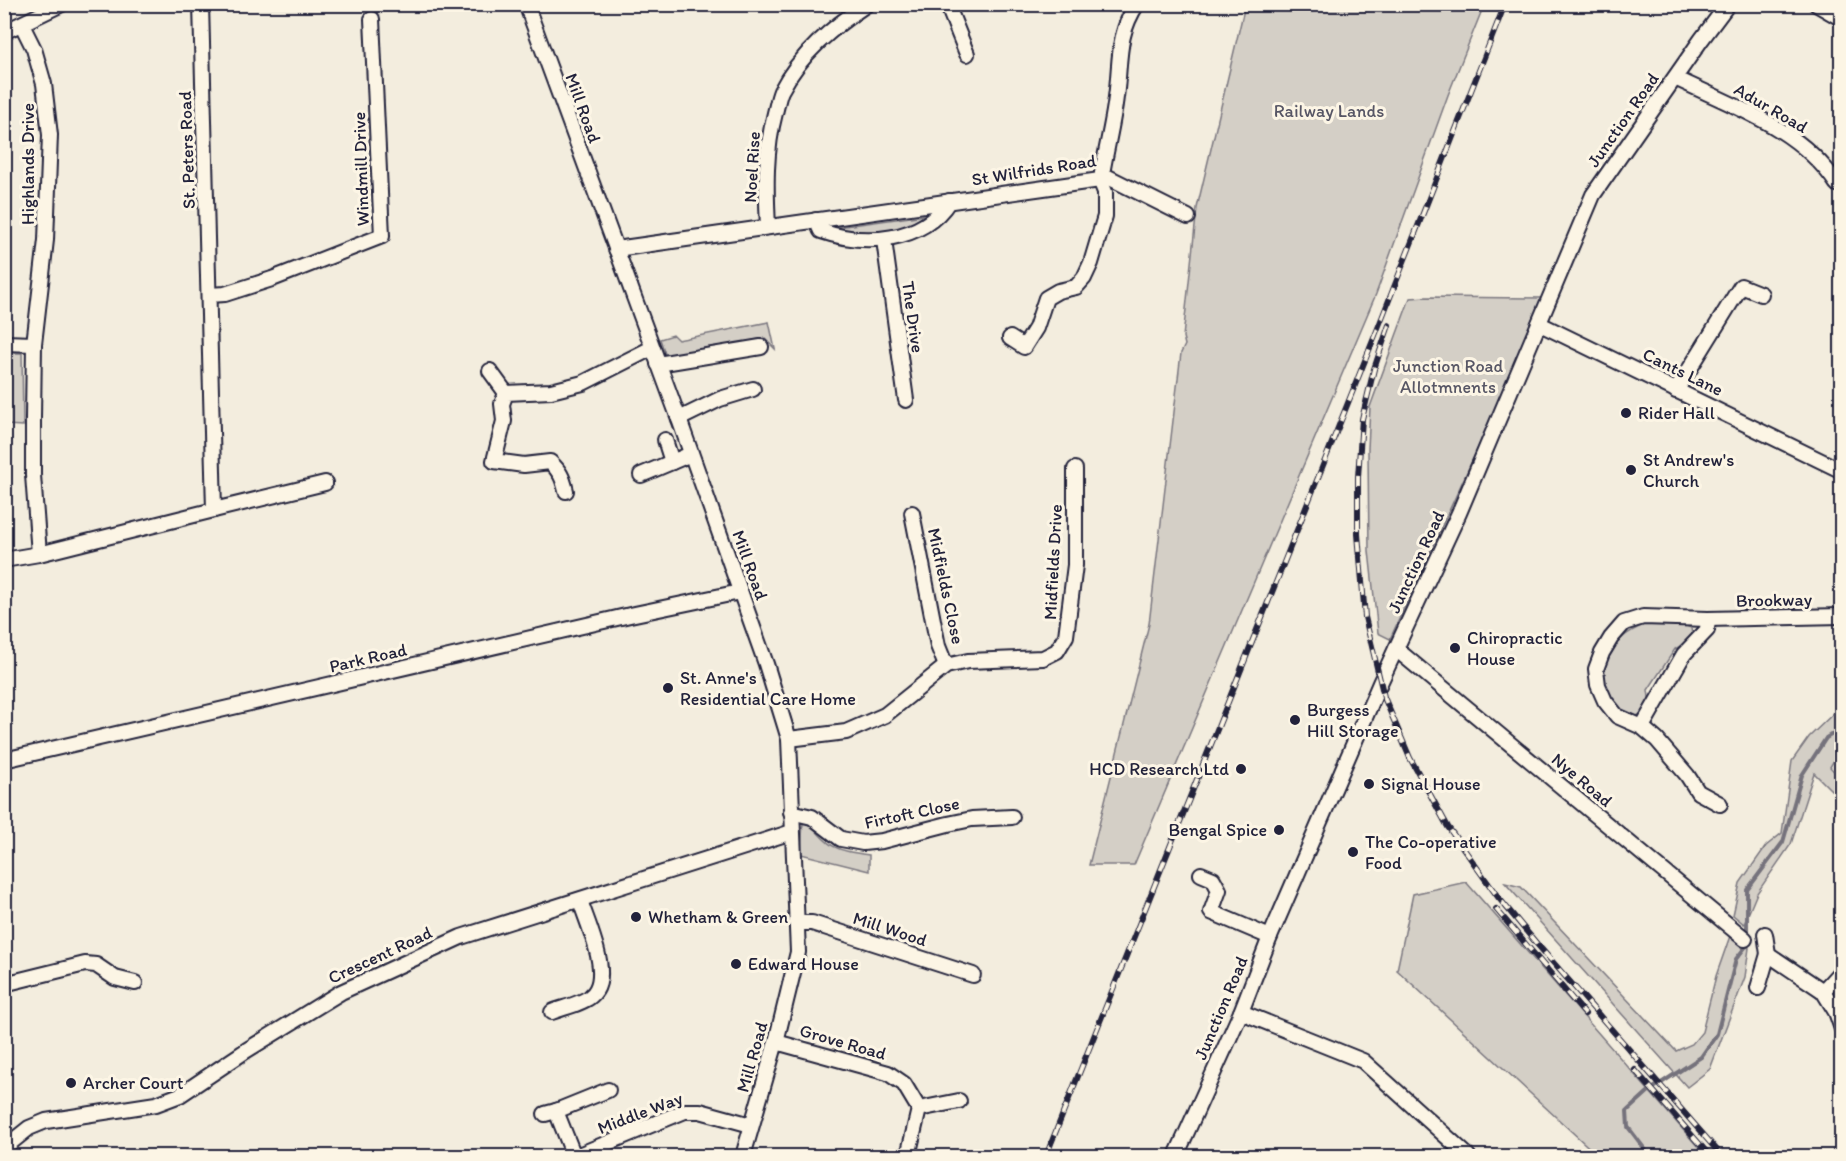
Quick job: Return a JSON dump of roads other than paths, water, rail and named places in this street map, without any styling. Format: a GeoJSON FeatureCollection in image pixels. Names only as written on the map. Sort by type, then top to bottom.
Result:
{"type":"FeatureCollection","features":[{"type":"Feature","properties":{"kind":"street"},"geometry":{"type":"LineString","coordinates":[[4,32],[62,4]]}},
{"type":"Feature","properties":{"kind":"street","name":"St. Peters Road"},"geometry":{"type":"LineString","coordinates":[[201,4],[214,510]]}},
{"type":"Feature","properties":{"kind":"street","name":"Mill Road"},"geometry":{"type":"LineString","coordinates":[[526,4],[679,419],[769,674],[789,739],[798,952],[776,1041],[743,1156]]}},
{"type":"Feature","properties":{"kind":"street","name":"Noel Rise"},"geometry":{"type":"LineString","coordinates":[[768,227],[765,183],[768,137],[780,92],[805,55],[840,23],[867,4]]}},
{"type":"Feature","properties":{"kind":"street"},"geometry":{"type":"LineString","coordinates":[[947,4],[967,54]]}},
{"type":"Feature","properties":{"kind":"street"},"geometry":{"type":"LineString","coordinates":[[1010,338],[1024,347],[1036,328],[1046,298],[1058,291],[1076,287],[1084,278],[1091,263],[1105,216],[1105,192],[1101,177],[1116,97],[1122,35],[1137,4]]}},
{"type":"Feature","properties":{"kind":"street","name":"Junction Road"},"geometry":{"type":"LineString","coordinates":[[1176,1156],[1241,1012],[1270,937],[1396,649],[1459,513],[1593,195],[1728,4]]}},
{"type":"Feature","properties":{"kind":"street"},"geometry":{"type":"LineString","coordinates":[[1816,4],[1842,19]]}},
{"type":"Feature","properties":{"kind":"street","name":"Windmill Drive"},"geometry":{"type":"LineString","coordinates":[[209,294],[225,294],[272,279],[382,236],[372,19]]}},
{"type":"Feature","properties":{"kind":"street","name":"Highlands Drive"},"geometry":{"type":"LineString","coordinates":[[22,25],[33,49],[44,84],[50,135],[46,240],[34,344],[32,454],[39,554]]}},
{"type":"Feature","properties":{"kind":"street","name":"Adur Road"},"geometry":{"type":"LineString","coordinates":[[1675,78],[1736,106],[1801,144],[1826,168],[1837,184]]}},
{"type":"Feature","properties":{"kind":"street","name":"St Wilfrids Road"},"geometry":{"type":"LineString","coordinates":[[616,249],[1101,177],[1188,217]]}},
{"type":"Feature","properties":{"kind":"street"},"geometry":{"type":"LineString","coordinates":[[816,220],[821,231],[840,237],[884,240],[924,225],[942,212],[949,201]]}},
{"type":"Feature","properties":{"kind":"street","name":"The Drive"},"geometry":{"type":"LineString","coordinates":[[884,240],[906,400]]}},
{"type":"Feature","properties":{"kind":"street"},"geometry":{"type":"LineString","coordinates":[[1676,390],[1741,286],[1761,294]]}},
{"type":"Feature","properties":{"kind":"street","name":"Cants Lane"},"geometry":{"type":"LineString","coordinates":[[1540,324],[1838,469]]}},
{"type":"Feature","properties":{"kind":"street"},"geometry":{"type":"LineString","coordinates":[[4,343],[34,344]]}},
{"type":"Feature","properties":{"kind":"street"},"geometry":{"type":"LineString","coordinates":[[658,364],[760,347]]}},
{"type":"Feature","properties":{"kind":"street"},"geometry":{"type":"LineString","coordinates":[[506,393],[551,391],[583,383],[652,348]]}},
{"type":"Feature","properties":{"kind":"street"},"geometry":{"type":"LineString","coordinates":[[489,371],[506,393]]}},
{"type":"Feature","properties":{"kind":"street"},"geometry":{"type":"LineString","coordinates":[[679,419],[720,399],[753,389]]}},
{"type":"Feature","properties":{"kind":"street"},"geometry":{"type":"LineString","coordinates":[[506,393],[502,404],[504,421],[488,463],[524,465],[550,462],[564,479],[566,490]]}},
{"type":"Feature","properties":{"kind":"street"},"geometry":{"type":"LineString","coordinates":[[664,440],[672,462]]}},
{"type":"Feature","properties":{"kind":"street"},"geometry":{"type":"LineString","coordinates":[[641,475],[691,454]]}},
{"type":"Feature","properties":{"kind":"street"},"geometry":{"type":"LineString","coordinates":[[1838,469],[1842,454]]}},
{"type":"Feature","properties":{"kind":"street","name":"Midfields Drive"},"geometry":{"type":"LineString","coordinates":[[789,739],[846,732],[885,715],[946,666],[968,661],[1043,658],[1053,654],[1063,643],[1067,631],[1075,565],[1075,469]]}},
{"type":"Feature","properties":{"kind":"street"},"geometry":{"type":"LineString","coordinates":[[4,560],[39,554],[325,483]]}},
{"type":"Feature","properties":{"kind":"street","name":"Midfields Close"},"geometry":{"type":"LineString","coordinates":[[912,513],[938,646],[946,666]]}},
{"type":"Feature","properties":{"kind":"street","name":"Park Road"},"geometry":{"type":"LineString","coordinates":[[4,760],[630,615],[740,592]]}},
{"type":"Feature","properties":{"kind":"street","name":"Brookway"},"geometry":{"type":"LineString","coordinates":[[1720,804],[1698,792],[1687,775],[1657,740],[1642,727],[1617,716],[1605,701],[1598,685],[1596,669],[1611,638],[1624,623],[1643,617],[1708,619],[1842,616]]}},
{"type":"Feature","properties":{"kind":"street"},"geometry":{"type":"LineString","coordinates":[[1642,727],[1684,654],[1707,630],[1708,619]]}},
{"type":"Feature","properties":{"kind":"street","name":"Nye Road"},"geometry":{"type":"LineString","coordinates":[[1396,649],[1745,939]]}},
{"type":"Feature","properties":{"kind":"street","name":"Firtoft Close"},"geometry":{"type":"LineString","coordinates":[[791,812],[812,817],[841,839],[863,843],[882,841],[964,821],[1012,817]]}},
{"type":"Feature","properties":{"kind":"street","name":"Crescent Road"},"geometry":{"type":"LineString","coordinates":[[5,1148],[29,1128],[46,1121],[156,1104],[180,1095],[341,992],[460,938],[792,832]]}},
{"type":"Feature","properties":{"kind":"street"},"geometry":{"type":"LineString","coordinates":[[1201,874],[1213,879],[1219,890],[1206,926]]}},
{"type":"Feature","properties":{"kind":"street"},"geometry":{"type":"LineString","coordinates":[[552,1012],[591,997],[599,986],[601,964],[579,900]]}},
{"type":"Feature","properties":{"kind":"street"},"geometry":{"type":"LineString","coordinates":[[1211,912],[1270,937]]}},
{"type":"Feature","properties":{"kind":"street","name":"Mill Wood"},"geometry":{"type":"LineString","coordinates":[[796,923],[812,923],[973,975]]}},
{"type":"Feature","properties":{"kind":"street"},"geometry":{"type":"LineString","coordinates":[[1758,988],[1768,954],[1765,934]]}},
{"type":"Feature","properties":{"kind":"street"},"geometry":{"type":"LineString","coordinates":[[1768,954],[1823,991],[1836,1012],[1842,1029]]}},
{"type":"Feature","properties":{"kind":"street"},"geometry":{"type":"LineString","coordinates":[[4,984],[85,964],[96,965],[115,978],[135,983]]}},
{"type":"Feature","properties":{"kind":"street"},"geometry":{"type":"LineString","coordinates":[[1823,991],[1842,970]]}},
{"type":"Feature","properties":{"kind":"street"},"geometry":{"type":"LineString","coordinates":[[1241,1012],[1364,1061],[1468,1156]]}},
{"type":"Feature","properties":{"kind":"street","name":"Grove Road"},"geometry":{"type":"LineString","coordinates":[[776,1041],[888,1073],[904,1084],[919,1109]]}},
{"type":"Feature","properties":{"kind":"street","name":"Middle Way"},"geometry":{"type":"LineString","coordinates":[[608,1090],[551,1113],[575,1156],[685,1111],[700,1111],[751,1125]]}},
{"type":"Feature","properties":{"kind":"street"},"geometry":{"type":"LineString","coordinates":[[908,1156],[919,1109],[959,1101]]}},
{"type":"Feature","properties":{"kind":"street"},"geometry":{"type":"LineString","coordinates":[[5,1148],[16,1156]]}},
{"type":"Feature","properties":{"kind":"waterway"},"geometry":{"type":"LineString","coordinates":[[1650,1156],[1628,1127],[1627,1111],[1649,1091],[1701,1057],[1717,1034],[1736,959],[1747,945],[1747,890],[1783,842],[1802,775],[1826,738],[1842,728]]}},
{"type":"Feature","properties":{"kind":"railway"},"geometry":{"type":"LineString","coordinates":[[1046,1156],[1380,323],[1505,4]]}},
{"type":"Feature","properties":{"kind":"railway"},"geometry":{"type":"LineString","coordinates":[[1389,325],[1374,369],[1362,419],[1358,477],[1358,534],[1365,617],[1384,697],[1410,758],[1448,827],[1498,897],[1722,1156]]}},
{"type":"Feature","properties":{"kind":"railway"},"geometry":{"type":"LineString","coordinates":[[1496,909],[1585,1014]]}},
{"type":"Feature","properties":{"kind":"railway"},"geometry":{"type":"LineString","coordinates":[[1635,1070],[1710,1156]]}},
{"type":"Feature","properties":{"kind":"place","name":"Rider Hall"},"geometry":{"type":"Point","coordinates":[1626,413]}},
{"type":"Feature","properties":{"kind":"place","name":"St Andrew's Church"},"geometry":{"type":"Point","coordinates":[1631,470]}},
{"type":"Feature","properties":{"kind":"place","name":"Chiropractic House"},"geometry":{"type":"Point","coordinates":[1455,648]}},
{"type":"Feature","properties":{"kind":"place","name":"St. Anne's Residential Care Home"},"geometry":{"type":"Point","coordinates":[668,688]}},
{"type":"Feature","properties":{"kind":"place","name":"Burgess Hill Storage"},"geometry":{"type":"Point","coordinates":[1295,720]}},
{"type":"Feature","properties":{"kind":"place","name":"HCD Research Ltd"},"geometry":{"type":"Point","coordinates":[1241,769]}},
{"type":"Feature","properties":{"kind":"place","name":"Signal House"},"geometry":{"type":"Point","coordinates":[1369,784]}},
{"type":"Feature","properties":{"kind":"place","name":"Bengal Spice"},"geometry":{"type":"Point","coordinates":[1279,830]}},
{"type":"Feature","properties":{"kind":"place","name":"The Co-operative Food"},"geometry":{"type":"Point","coordinates":[1353,852]}},
{"type":"Feature","properties":{"kind":"place","name":"Whetham & Green"},"geometry":{"type":"Point","coordinates":[636,917]}},
{"type":"Feature","properties":{"kind":"place","name":"Edward House"},"geometry":{"type":"Point","coordinates":[736,964]}},
{"type":"Feature","properties":{"kind":"place","name":"Archer Court"},"geometry":{"type":"Point","coordinates":[71,1083]}},
{"type":"Feature","properties":{"kind":"park label","name":"Railway Lands"},"geometry":{"type":"Point","coordinates":[1329,111]}},
{"type":"Feature","properties":{"kind":"park label","name":"Junction Road Allotmnents"},"geometry":{"type":"Point","coordinates":[1448,376]}}]}
